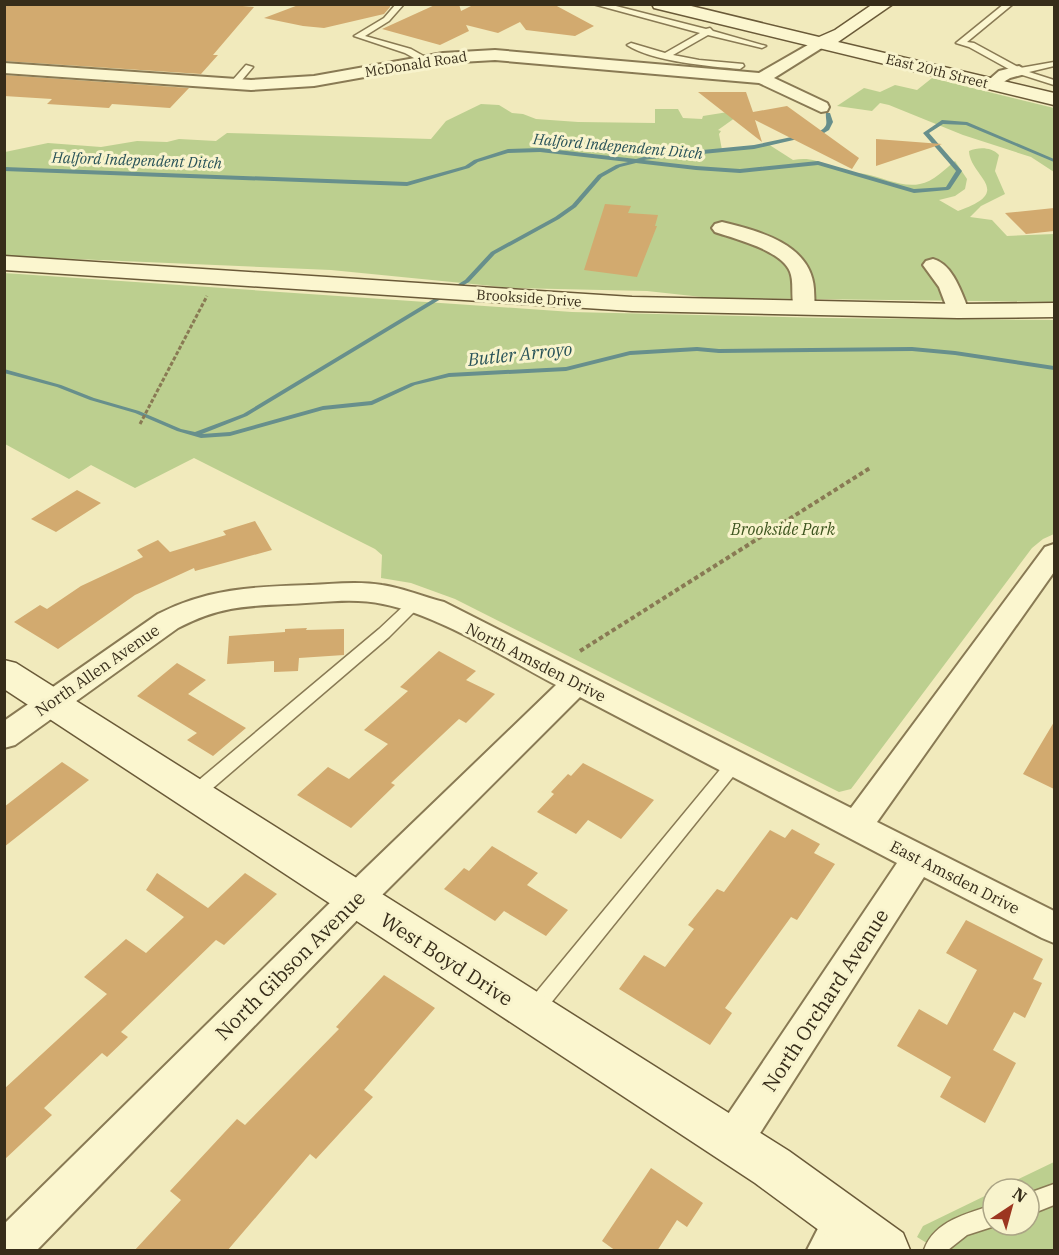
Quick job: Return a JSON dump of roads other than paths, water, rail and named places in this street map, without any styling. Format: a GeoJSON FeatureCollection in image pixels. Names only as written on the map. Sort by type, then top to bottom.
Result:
{"type":"FeatureCollection","features":[{"type":"Feature","properties":{"kind":"main road","name":"East 20th Street"},"geometry":{"type":"LineString","coordinates":[[660,4],[1054,99]]}},
{"type":"Feature","properties":{"kind":"main road"},"geometry":{"type":"LineString","coordinates":[[820,43],[841,34],[885,4]]}},
{"type":"Feature","properties":{"kind":"main road","name":"Brookside Drive"},"geometry":{"type":"LineString","coordinates":[[4,263],[632,304],[1054,310]]}},
{"type":"Feature","properties":{"kind":"main road","name":"West Boyd Drive"},"geometry":{"type":"LineString","coordinates":[[4,672],[772,1167],[836,1236],[886,1251]]}},
{"type":"Feature","properties":{"kind":"street"},"geometry":{"type":"LineString","coordinates":[[762,78],[820,43]]}},
{"type":"Feature","properties":{"kind":"street","name":"McDonald Road"},"geometry":{"type":"LineString","coordinates":[[4,68],[234,84],[297,84],[424,60],[495,55],[762,78],[821,106]]}},
{"type":"Feature","properties":{"kind":"street"},"geometry":{"type":"LineString","coordinates":[[992,84],[1005,74],[1019,71]]}},
{"type":"Feature","properties":{"kind":"street"},"geometry":{"type":"LineString","coordinates":[[722,228],[786,253],[794,260],[801,271],[804,307]]}},
{"type":"Feature","properties":{"kind":"street"},"geometry":{"type":"LineString","coordinates":[[933,265],[952,293],[958,310]]}},
{"type":"Feature","properties":{"kind":"street"},"geometry":{"type":"LineString","coordinates":[[855,826],[1054,553]]}},
{"type":"Feature","properties":{"kind":"street","name":"North Amsden Drive"},"geometry":{"type":"LineString","coordinates":[[193,608],[242,597],[353,592],[383,594],[434,609],[578,667],[734,764],[855,826]]}},
{"type":"Feature","properties":{"kind":"street","name":"North Allen Avenue"},"geometry":{"type":"LineString","coordinates":[[4,737],[149,633],[193,608]]}},
{"type":"Feature","properties":{"kind":"street","name":"North Gibson Avenue"},"geometry":{"type":"LineString","coordinates":[[8,1251],[355,900],[578,667]]}},
{"type":"Feature","properties":{"kind":"street","name":"East Amsden Drive"},"geometry":{"type":"LineString","coordinates":[[855,826],[1054,928]]}},
{"type":"Feature","properties":{"kind":"street","name":"North Orchard Avenue"},"geometry":{"type":"LineString","coordinates":[[732,1142],[918,859]]}},
{"type":"Feature","properties":{"kind":"lane"},"geometry":{"type":"LineString","coordinates":[[400,4],[385,23],[358,36],[408,51],[424,60]]}},
{"type":"Feature","properties":{"kind":"lane"},"geometry":{"type":"LineString","coordinates":[[597,4],[762,46]]}},
{"type":"Feature","properties":{"kind":"lane"},"geometry":{"type":"LineString","coordinates":[[1009,4],[960,43],[971,45],[1019,71],[1054,83]]}},
{"type":"Feature","properties":{"kind":"lane"},"geometry":{"type":"LineString","coordinates":[[666,56],[726,21]]}},
{"type":"Feature","properties":{"kind":"lane"},"geometry":{"type":"LineString","coordinates":[[631,45],[699,63],[740,66]]}},
{"type":"Feature","properties":{"kind":"lane"},"geometry":{"type":"LineString","coordinates":[[1019,71],[1054,64]]}},
{"type":"Feature","properties":{"kind":"lane"},"geometry":{"type":"LineString","coordinates":[[234,84],[249,67]]}},
{"type":"Feature","properties":{"kind":"lane"},"geometry":{"type":"LineString","coordinates":[[193,795],[384,633],[415,603]]}},
{"type":"Feature","properties":{"kind":"lane"},"geometry":{"type":"LineString","coordinates":[[531,1012],[734,764]]}},
{"type":"Feature","properties":{"kind":"lane"},"geometry":{"type":"LineString","coordinates":[[935,1251],[941,1238],[958,1228],[981,1220]]}},
{"type":"Feature","properties":{"kind":"waterway"},"geometry":{"type":"LineString","coordinates":[[636,161],[651,157],[754,147],[822,132],[827,129],[830,122],[828,114]]}},
{"type":"Feature","properties":{"kind":"waterway","name":"Halford Independent Ditch"},"geometry":{"type":"LineString","coordinates":[[636,161],[740,171],[818,163],[914,191],[948,188],[959,171],[926,133],[942,122],[967,124],[1054,161]]}},
{"type":"Feature","properties":{"kind":"waterway","name":"Halford Independent Ditch"},"geometry":{"type":"LineString","coordinates":[[4,169],[407,184],[467,167],[476,161],[508,151],[540,150],[636,161]]}},
{"type":"Feature","properties":{"kind":"waterway"},"geometry":{"type":"LineString","coordinates":[[198,433],[245,415],[467,281],[493,253],[557,218],[574,206],[600,176],[618,166],[636,161]]}},
{"type":"Feature","properties":{"kind":"waterway","name":"Butler Arroyo"},"geometry":{"type":"LineString","coordinates":[[4,371],[59,386],[201,436],[230,434],[323,408],[372,403],[413,384],[449,375],[566,369],[630,353],[697,349],[719,351],[912,349],[1054,368]]}},
{"type":"Feature","properties":{"kind":"park label","name":"Brookside Park"},"geometry":{"type":"Point","coordinates":[783,529]}}]}
